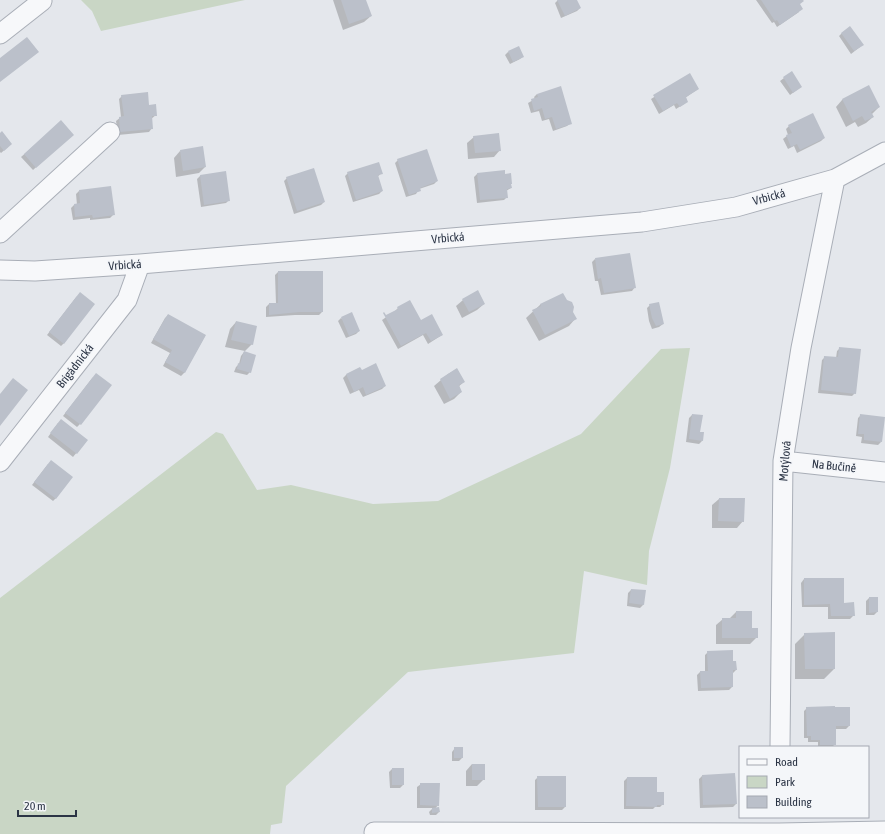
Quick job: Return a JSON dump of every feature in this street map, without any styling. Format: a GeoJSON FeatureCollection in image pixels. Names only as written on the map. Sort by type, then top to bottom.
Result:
{"type":"FeatureCollection","features":[{"type":"Feature","properties":{"kind":"street"},"geometry":{"type":"LineString","coordinates":[[0,34],[42,1]]}},
{"type":"Feature","properties":{"kind":"street"},"geometry":{"type":"LineString","coordinates":[[0,233],[110,132]]}},
{"type":"Feature","properties":{"kind":"street","name":"Vrbická"},"geometry":{"type":"LineString","coordinates":[[0,270],[35,271],[140,264],[642,222],[736,207],[835,179],[885,152]]}},
{"type":"Feature","properties":{"kind":"street","name":"Motýlová"},"geometry":{"type":"LineString","coordinates":[[780,746],[783,461],[801,348],[835,179]]}},
{"type":"Feature","properties":{"kind":"street","name":"Brigádnická"},"geometry":{"type":"LineString","coordinates":[[0,462],[127,300],[140,264]]}},
{"type":"Feature","properties":{"kind":"street","name":"Na Bučině"},"geometry":{"type":"LineString","coordinates":[[783,461],[885,472]]}},
{"type":"Feature","properties":{"kind":"street"},"geometry":{"type":"LineString","coordinates":[[374,832],[779,828],[885,831]]}},
{"type":"Feature","properties":{"kind":"green space"},"geometry":{"type":"Polygon","coordinates":[[[81,0],[245,0],[101,31],[92,11],[81,0]]]}},
{"type":"Feature","properties":{"kind":"green space"},"geometry":{"type":"Polygon","coordinates":[[[690,348],[670,468],[649,551],[647,585],[584,571],[574,653],[408,672],[286,786],[282,823],[271,825],[270,834],[0,834],[0,598],[216,432],[223,434],[257,490],[291,485],[373,504],[438,501],[581,434],[661,349],[690,348]]]}},
{"type":"Feature","properties":{"kind":"building"},"geometry":{"type":"Polygon","coordinates":[[[341,0],[366,0],[372,16],[349,24],[341,0]]]}},
{"type":"Feature","properties":{"kind":"building"},"geometry":{"type":"Polygon","coordinates":[[[557,0],[577,0],[581,8],[565,16],[557,0]]]}},
{"type":"Feature","properties":{"kind":"building"},"geometry":{"type":"Polygon","coordinates":[[[761,0],[804,1],[800,4],[803,9],[780,25],[777,20],[775,21],[761,0]]]}},
{"type":"Feature","properties":{"kind":"building"},"geometry":{"type":"Polygon","coordinates":[[[850,26],[864,45],[854,51],[841,33],[850,26]]]}},
{"type":"Feature","properties":{"kind":"building"},"geometry":{"type":"Polygon","coordinates":[[[27,37],[39,52],[0,82],[0,58],[27,37]]]}},
{"type":"Feature","properties":{"kind":"building"},"geometry":{"type":"Polygon","coordinates":[[[519,46],[524,57],[513,62],[508,51],[519,46]]]}},
{"type":"Feature","properties":{"kind":"building"},"geometry":{"type":"Polygon","coordinates":[[[792,71],[802,87],[793,93],[783,77],[792,71]]]}},
{"type":"Feature","properties":{"kind":"building"},"geometry":{"type":"Polygon","coordinates":[[[690,73],[699,89],[686,97],[688,102],[680,107],[677,103],[663,111],[653,95],[690,73]]]}},
{"type":"Feature","properties":{"kind":"building"},"geometry":{"type":"Polygon","coordinates":[[[869,85],[880,107],[871,112],[874,117],[865,121],[862,116],[853,121],[842,99],[869,85]]]}},
{"type":"Feature","properties":{"kind":"building"},"geometry":{"type":"Polygon","coordinates":[[[561,86],[572,124],[556,129],[552,117],[545,119],[542,108],[534,111],[531,99],[538,97],[537,94],[561,86]]]}},
{"type":"Feature","properties":{"kind":"building"},"geometry":{"type":"Polygon","coordinates":[[[148,92],[149,105],[156,104],[157,116],[152,116],[153,129],[120,132],[119,117],[124,116],[121,95],[148,92]]]}},
{"type":"Feature","properties":{"kind":"building"},"geometry":{"type":"Polygon","coordinates":[[[813,113],[825,138],[800,150],[797,144],[791,147],[786,135],[792,133],[788,125],[813,113]]]}},
{"type":"Feature","properties":{"kind":"building"},"geometry":{"type":"Polygon","coordinates":[[[61,120],[74,135],[36,168],[24,154],[61,120]]]}},
{"type":"Feature","properties":{"kind":"building"},"geometry":{"type":"Polygon","coordinates":[[[2,131],[12,144],[4,151],[0,146],[0,133],[2,131]]]}},
{"type":"Feature","properties":{"kind":"building"},"geometry":{"type":"Polygon","coordinates":[[[499,133],[501,151],[475,153],[473,136],[499,133]]]}},
{"type":"Feature","properties":{"kind":"building"},"geometry":{"type":"Polygon","coordinates":[[[203,146],[206,167],[183,171],[180,150],[203,146]]]}},
{"type":"Feature","properties":{"kind":"building"},"geometry":{"type":"Polygon","coordinates":[[[427,149],[438,181],[420,188],[421,191],[409,195],[397,159],[427,149]]]}},
{"type":"Feature","properties":{"kind":"building"},"geometry":{"type":"Polygon","coordinates":[[[379,162],[383,174],[378,175],[383,191],[356,200],[347,172],[379,162]]]}},
{"type":"Feature","properties":{"kind":"building"},"geometry":{"type":"Polygon","coordinates":[[[314,168],[325,202],[297,211],[286,177],[314,168]]]}},
{"type":"Feature","properties":{"kind":"building"},"geometry":{"type":"Polygon","coordinates":[[[505,170],[505,174],[511,173],[512,188],[507,189],[508,198],[480,200],[477,173],[505,170]]]}},
{"type":"Feature","properties":{"kind":"building"},"geometry":{"type":"Polygon","coordinates":[[[226,171],[230,201],[204,205],[200,175],[226,171]]]}},
{"type":"Feature","properties":{"kind":"building"},"geometry":{"type":"Polygon","coordinates":[[[111,186],[115,215],[93,218],[92,215],[75,217],[74,204],[80,203],[79,190],[111,186]]]}},
{"type":"Feature","properties":{"kind":"building"},"geometry":{"type":"Polygon","coordinates":[[[630,253],[636,288],[604,293],[601,278],[598,279],[595,258],[630,253]]]}},
{"type":"Feature","properties":{"kind":"building"},"geometry":{"type":"Polygon","coordinates":[[[278,271],[323,271],[323,312],[299,312],[269,315],[269,303],[278,303],[278,271]]]}},
{"type":"Feature","properties":{"kind":"building"},"geometry":{"type":"Polygon","coordinates":[[[478,290],[485,304],[469,312],[462,299],[478,290]]]}},
{"type":"Feature","properties":{"kind":"building"},"geometry":{"type":"Polygon","coordinates":[[[80,292],[95,304],[64,344],[49,332],[80,292]]]}},
{"type":"Feature","properties":{"kind":"building"},"geometry":{"type":"Polygon","coordinates":[[[563,293],[567,300],[572,302],[574,307],[573,312],[577,319],[545,335],[532,310],[541,306],[540,304],[563,293]]]}},
{"type":"Feature","properties":{"kind":"building"},"geometry":{"type":"Polygon","coordinates":[[[410,300],[421,320],[432,314],[443,335],[431,341],[426,333],[401,346],[383,313],[384,312],[386,315],[398,309],[397,307],[410,300]]]}},
{"type":"Feature","properties":{"kind":"building"},"geometry":{"type":"Polygon","coordinates":[[[659,302],[664,324],[656,326],[652,318],[649,304],[659,302]]]}},
{"type":"Feature","properties":{"kind":"building"},"geometry":{"type":"Polygon","coordinates":[[[352,312],[360,331],[349,336],[341,317],[352,312]]]}},
{"type":"Feature","properties":{"kind":"building"},"geometry":{"type":"Polygon","coordinates":[[[168,314],[206,335],[185,373],[165,362],[172,350],[153,339],[168,314]]]}},
{"type":"Feature","properties":{"kind":"building"},"geometry":{"type":"Polygon","coordinates":[[[236,321],[257,326],[253,345],[231,340],[236,321]]]}},
{"type":"Feature","properties":{"kind":"building"},"geometry":{"type":"Polygon","coordinates":[[[839,347],[861,349],[856,394],[821,390],[824,356],[838,357],[839,347]]]}},
{"type":"Feature","properties":{"kind":"building"},"geometry":{"type":"Polygon","coordinates":[[[244,351],[256,355],[251,373],[237,369],[238,363],[240,364],[244,351]]]}},
{"type":"Feature","properties":{"kind":"building"},"geometry":{"type":"Polygon","coordinates":[[[376,363],[386,386],[366,395],[363,387],[354,392],[346,374],[360,367],[362,370],[376,363]]]}},
{"type":"Feature","properties":{"kind":"building"},"geometry":{"type":"Polygon","coordinates":[[[457,368],[465,382],[459,385],[462,392],[450,399],[440,379],[457,368]]]}},
{"type":"Feature","properties":{"kind":"building"},"geometry":{"type":"Polygon","coordinates":[[[96,373],[112,385],[81,425],[65,413],[96,373]]]}},
{"type":"Feature","properties":{"kind":"building"},"geometry":{"type":"Polygon","coordinates":[[[13,378],[28,390],[0,426],[0,394],[13,378]]]}},
{"type":"Feature","properties":{"kind":"building"},"geometry":{"type":"Polygon","coordinates":[[[692,414],[703,415],[700,432],[704,432],[703,441],[689,439],[692,414]]]}},
{"type":"Feature","properties":{"kind":"building"},"geometry":{"type":"Polygon","coordinates":[[[860,414],[885,417],[882,442],[864,440],[864,434],[858,434],[860,414]]]}},
{"type":"Feature","properties":{"kind":"building"},"geometry":{"type":"Polygon","coordinates":[[[61,419],[88,440],[77,454],[50,433],[61,419]]]}},
{"type":"Feature","properties":{"kind":"building"},"geometry":{"type":"Polygon","coordinates":[[[51,460],[73,477],[56,499],[34,482],[51,460]]]}},
{"type":"Feature","properties":{"kind":"building"},"geometry":{"type":"Polygon","coordinates":[[[719,498],[745,498],[744,522],[718,521],[719,498]]]}},
{"type":"Feature","properties":{"kind":"building"},"geometry":{"type":"Polygon","coordinates":[[[804,578],[844,578],[844,603],[854,602],[855,616],[831,616],[830,604],[804,605],[804,578]]]}},
{"type":"Feature","properties":{"kind":"building"},"geometry":{"type":"Polygon","coordinates":[[[631,589],[646,590],[644,605],[629,603],[631,589]]]}},
{"type":"Feature","properties":{"kind":"building"},"geometry":{"type":"Polygon","coordinates":[[[869,597],[878,597],[878,612],[869,613],[869,597]]]}},
{"type":"Feature","properties":{"kind":"building"},"geometry":{"type":"Polygon","coordinates":[[[736,611],[752,611],[752,628],[758,628],[758,638],[722,638],[722,618],[736,618],[736,611]]]}},
{"type":"Feature","properties":{"kind":"building"},"geometry":{"type":"Polygon","coordinates":[[[835,632],[835,669],[805,669],[804,633],[835,632]]]}},
{"type":"Feature","properties":{"kind":"building"},"geometry":{"type":"Polygon","coordinates":[[[733,650],[733,661],[736,661],[737,670],[733,670],[733,687],[701,688],[700,671],[708,671],[707,651],[733,650]]]}},
{"type":"Feature","properties":{"kind":"building"},"geometry":{"type":"Polygon","coordinates":[[[806,707],[850,707],[850,726],[836,726],[836,745],[820,745],[820,740],[811,740],[811,736],[807,736],[806,707]]]}},
{"type":"Feature","properties":{"kind":"building"},"geometry":{"type":"Polygon","coordinates":[[[454,747],[463,747],[463,758],[454,758],[454,747]]]}},
{"type":"Feature","properties":{"kind":"building"},"geometry":{"type":"Polygon","coordinates":[[[472,764],[485,764],[485,780],[472,780],[472,764]]]}},
{"type":"Feature","properties":{"kind":"building"},"geometry":{"type":"Polygon","coordinates":[[[392,768],[404,768],[404,785],[392,785],[392,768]]]}},
{"type":"Feature","properties":{"kind":"building"},"geometry":{"type":"Polygon","coordinates":[[[735,773],[737,804],[703,805],[702,775],[735,773]]]}},
{"type":"Feature","properties":{"kind":"building"},"geometry":{"type":"Polygon","coordinates":[[[537,776],[566,776],[566,807],[538,807],[537,776]]]}},
{"type":"Feature","properties":{"kind":"building"},"geometry":{"type":"Polygon","coordinates":[[[627,777],[657,777],[657,792],[664,792],[664,805],[657,805],[657,807],[626,806],[627,777]]]}},
{"type":"Feature","properties":{"kind":"building"},"geometry":{"type":"Polygon","coordinates":[[[420,783],[440,783],[439,806],[420,805],[420,783]]]}},
{"type":"Feature","properties":{"kind":"building"},"geometry":{"type":"Polygon","coordinates":[[[439,807],[440,812],[432,813],[432,808],[439,807]]]}}]}
